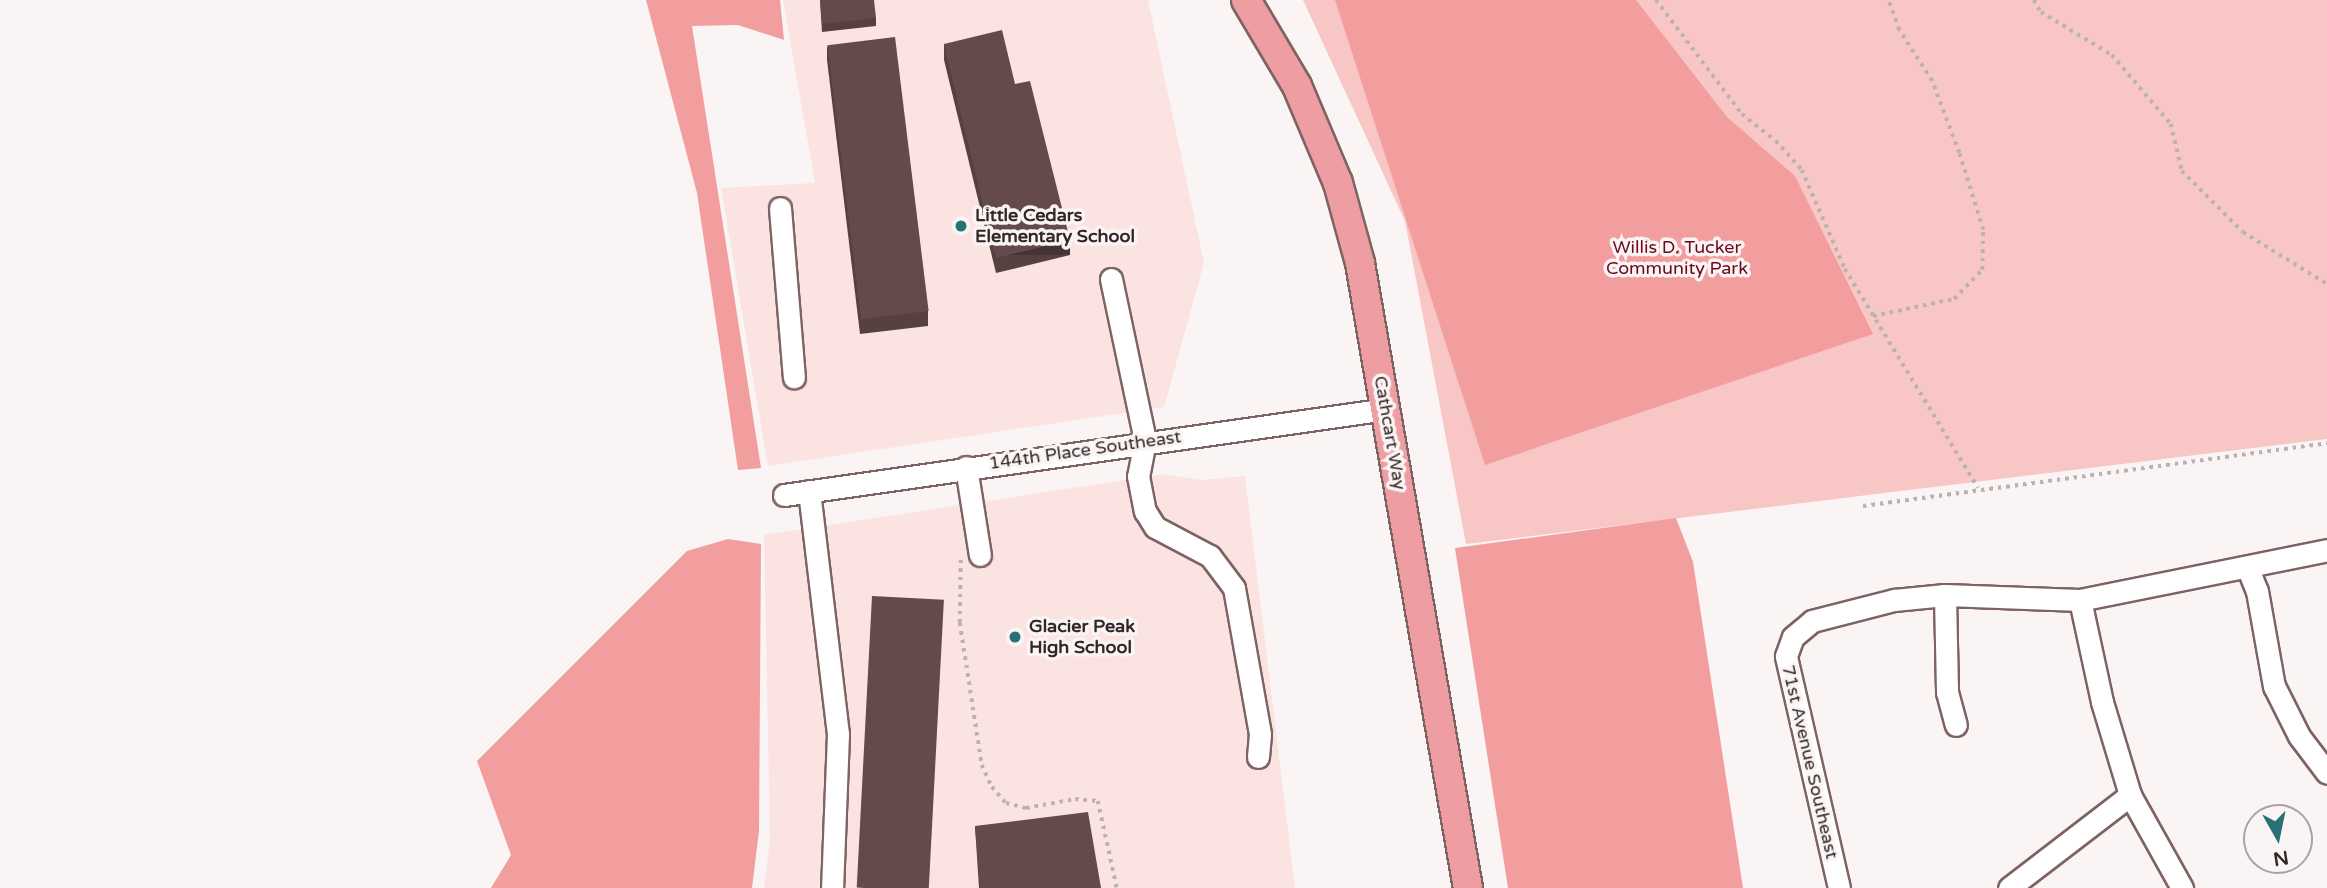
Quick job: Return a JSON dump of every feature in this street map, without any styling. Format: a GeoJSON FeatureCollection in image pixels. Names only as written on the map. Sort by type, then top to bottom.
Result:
{"type":"FeatureCollection","features":[{"type":"Feature","properties":{"kind":"main road","name":"Cathcart Way"},"geometry":{"type":"LineString","coordinates":[[1246,0],[1297,86],[1338,183],[1360,263],[1468,888]]}},
{"type":"Feature","properties":{"kind":"street"},"geometry":{"type":"LineString","coordinates":[[780,208],[794,377]]}},
{"type":"Feature","properties":{"kind":"street"},"geometry":{"type":"LineString","coordinates":[[1111,279],[1145,441],[1138,476],[1145,511],[1155,527],[1210,556],[1234,588],[1260,734],[1258,757]]}},
{"type":"Feature","properties":{"kind":"street","name":"144th Place Southeast"},"geometry":{"type":"LineString","coordinates":[[784,495],[1145,441],[1387,409]]}},
{"type":"Feature","properties":{"kind":"street"},"geometry":{"type":"LineString","coordinates":[[965,467],[970,555]]}},
{"type":"Feature","properties":{"kind":"street"},"geometry":{"type":"LineString","coordinates":[[809,491],[838,734],[832,888]]}},
{"type":"Feature","properties":{"kind":"street"},"geometry":{"type":"LineString","coordinates":[[1955,724],[1947,692],[1945,595],[2080,600],[2248,569],[2284,556],[2327,550]]}},
{"type":"Feature","properties":{"kind":"street"},"geometry":{"type":"LineString","coordinates":[[2248,569],[2257,591],[2274,686],[2299,736],[2327,773]]}},
{"type":"Feature","properties":{"kind":"street","name":"71st Avenue Southeast"},"geometry":{"type":"LineString","coordinates":[[1839,888],[1790,688],[1786,656],[1793,637],[1812,621],[1850,609],[1945,595]]}},
{"type":"Feature","properties":{"kind":"street"},"geometry":{"type":"LineString","coordinates":[[2080,600],[2102,702],[2130,795],[2182,888]]}},
{"type":"Feature","properties":{"kind":"street"},"geometry":{"type":"LineString","coordinates":[[2009,888],[2130,795]]}},
{"type":"Feature","properties":{"kind":"path"},"geometry":{"type":"LineString","coordinates":[[1656,0],[1742,114],[1776,141],[1802,170],[1845,269],[1978,488]]}},
{"type":"Feature","properties":{"kind":"path"},"geometry":{"type":"LineString","coordinates":[[1873,316],[1954,299],[1982,270],[1983,230],[1959,153],[1932,81],[1899,30],[1888,0]]}},
{"type":"Feature","properties":{"kind":"path"},"geometry":{"type":"LineString","coordinates":[[2034,0],[2041,12],[2112,55],[2171,124],[2182,171],[2243,232],[2327,285]]}},
{"type":"Feature","properties":{"kind":"path"},"geometry":{"type":"LineString","coordinates":[[1863,506],[1978,488],[2327,443]]}},
{"type":"Feature","properties":{"kind":"path"},"geometry":{"type":"LineString","coordinates":[[970,555],[960,623],[982,765],[992,787],[1006,803],[1026,808],[1075,799],[1098,801],[1116,888]]}},
{"type":"Feature","properties":{"kind":"shaded area","name":"Little Cedars Elementary School"},"geometry":{"type":"Polygon","coordinates":[[[783,0],[1148,0],[1204,263],[1164,407],[768,466],[721,188],[815,183],[783,0]]]}},
{"type":"Feature","properties":{"kind":"shaded area","name":"Glacier Peak High School"},"geometry":{"type":"Polygon","coordinates":[[[1163,474],[1201,480],[1245,476],[1295,888],[764,888],[770,840],[764,535],[1163,474]]]}},
{"type":"Feature","properties":{"kind":"green space"},"geometry":{"type":"Polygon","coordinates":[[[646,0],[780,0],[784,40],[738,25],[692,26],[761,468],[738,470],[697,193],[646,0]]]}},
{"type":"Feature","properties":{"kind":"green space","name":"Willis D. Tucker Community Park"},"geometry":{"type":"Polygon","coordinates":[[[1303,0],[2327,0],[2327,439],[1466,544],[1405,221],[1303,0]]]}},
{"type":"Feature","properties":{"kind":"green space"},"geometry":{"type":"Polygon","coordinates":[[[1335,0],[1636,0],[1727,117],[1795,176],[1873,334],[1485,465],[1335,0]]]}},
{"type":"Feature","properties":{"kind":"green space"},"geometry":{"type":"Polygon","coordinates":[[[1676,518],[1693,562],[1743,888],[1508,888],[1455,548],[1676,518]]]}},
{"type":"Feature","properties":{"kind":"green space"},"geometry":{"type":"Polygon","coordinates":[[[728,539],[761,544],[759,831],[752,888],[491,888],[511,855],[477,761],[687,551],[728,539]]]}},
{"type":"Feature","properties":{"kind":"building"},"geometry":{"type":"Polygon","coordinates":[[[820,0],[874,0],[876,18],[822,24],[820,0]]]}},
{"type":"Feature","properties":{"kind":"building"},"geometry":{"type":"Polygon","coordinates":[[[1002,30],[1015,84],[1030,81],[1070,240],[996,258],[944,44],[1002,30]]]}},
{"type":"Feature","properties":{"kind":"building"},"geometry":{"type":"Polygon","coordinates":[[[895,37],[929,311],[861,319],[828,45],[895,37]]]}},
{"type":"Feature","properties":{"kind":"building"},"geometry":{"type":"Polygon","coordinates":[[[872,596],[944,600],[929,888],[857,888],[872,596]]]}},
{"type":"Feature","properties":{"kind":"building"},"geometry":{"type":"Polygon","coordinates":[[[1088,812],[1101,888],[980,888],[975,826],[1088,812]]]}},
{"type":"Feature","properties":{"kind":"place","name":"Little Cedars Elementary School"},"geometry":{"type":"Point","coordinates":[961,226]}},
{"type":"Feature","properties":{"kind":"place","name":"Glacier Peak High School"},"geometry":{"type":"Point","coordinates":[1015,637]}}]}
